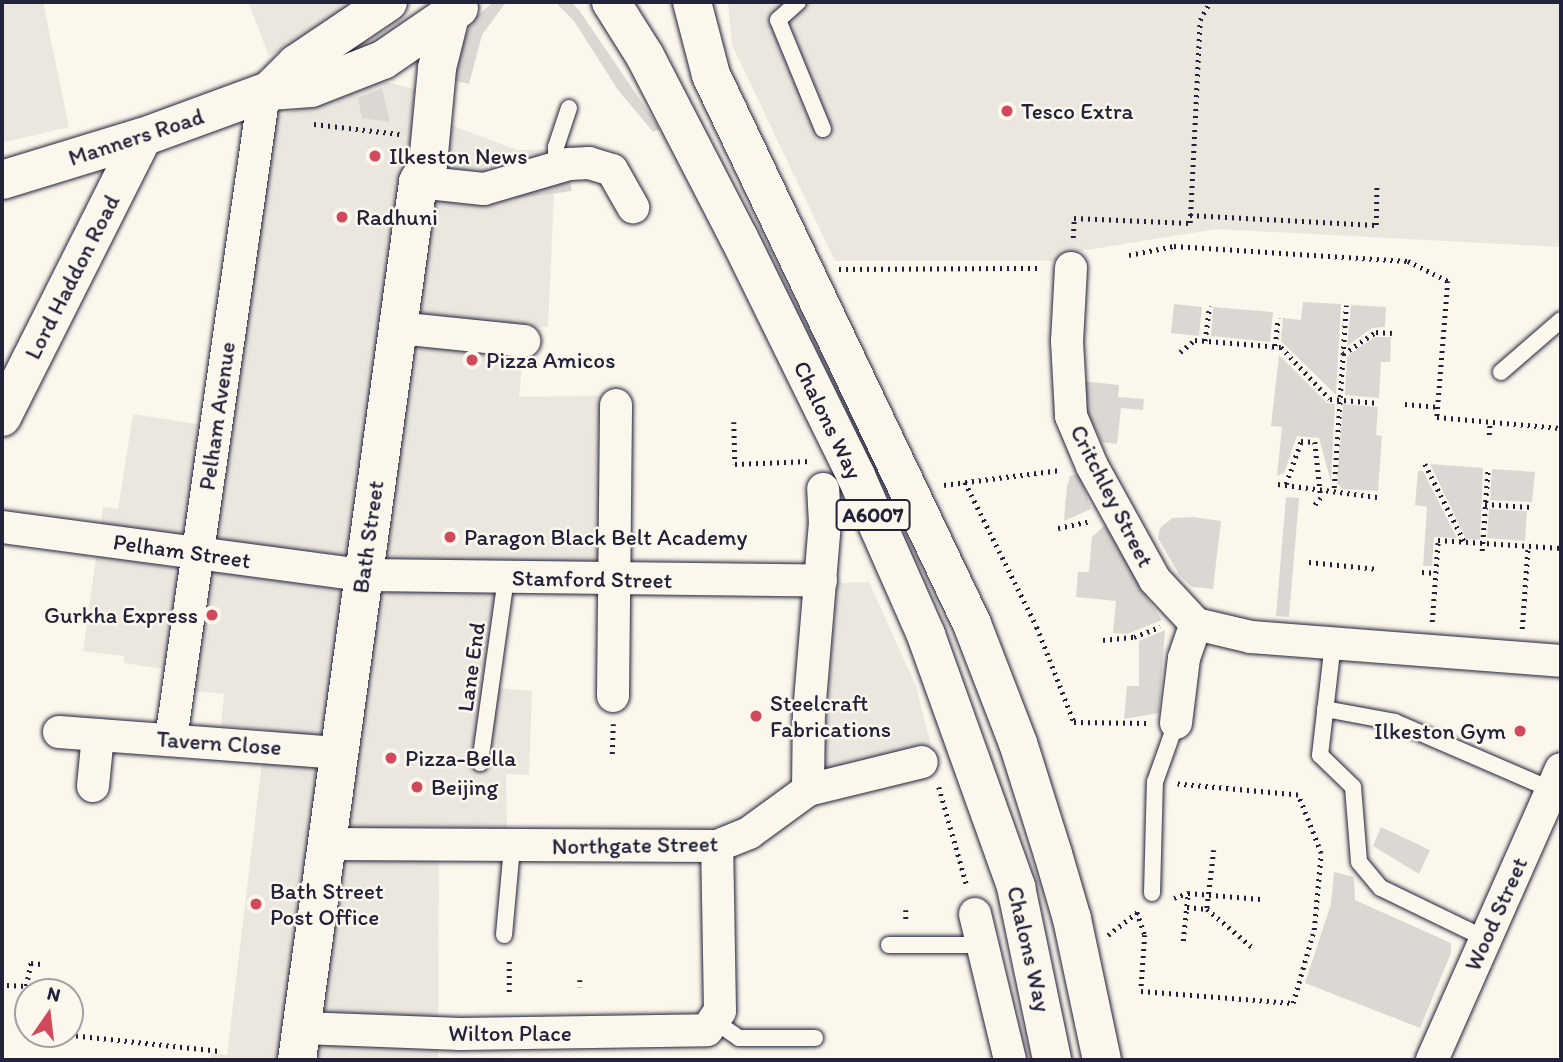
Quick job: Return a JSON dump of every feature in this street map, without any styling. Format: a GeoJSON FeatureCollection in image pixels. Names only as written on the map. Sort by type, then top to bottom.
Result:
{"type":"FeatureCollection","features":[{"type":"Feature","properties":{"kind":"main road","name":"Manners Road"},"geometry":{"type":"LineString","coordinates":[[265,101],[296,64],[388,2]]}},
{"type":"Feature","properties":{"kind":"main road","name":"Chalons Way"},"geometry":{"type":"LineString","coordinates":[[611,2],[645,56],[739,239],[856,476],[926,635],[1016,887],[1052,1060]]}},
{"type":"Feature","properties":{"kind":"main road","name":"Chalons Way"},"geometry":{"type":"LineString","coordinates":[[692,2],[711,75],[890,446],[972,624],[1005,708],[1072,919],[1102,1060]]}},
{"type":"Feature","properties":{"kind":"main road","name":"Manners Road"},"geometry":{"type":"LineString","coordinates":[[2,180],[312,88],[383,60],[458,9]]}},
{"type":"Feature","properties":{"kind":"main road","name":"Bath Street"},"geometry":{"type":"LineString","coordinates":[[299,1044],[418,183],[428,164],[437,68],[458,9]]}},
{"type":"Feature","properties":{"kind":"main road","name":"Lord Haddon Road"},"geometry":{"type":"LineString","coordinates":[[2,417],[143,137]]}},
{"type":"Feature","properties":{"kind":"street","name":"Pelham Avenue"},"geometry":{"type":"LineString","coordinates":[[171,739],[265,101]]}},
{"type":"Feature","properties":{"kind":"street"},"geometry":{"type":"LineString","coordinates":[[418,183],[484,189],[580,162],[605,167],[618,177],[633,207]]}},
{"type":"Feature","properties":{"kind":"street","name":"Critchley Street"},"geometry":{"type":"LineString","coordinates":[[1071,268],[1068,394],[1071,416],[1092,466],[1155,580],[1189,619]]}},
{"type":"Feature","properties":{"kind":"street"},"geometry":{"type":"LineString","coordinates":[[398,328],[524,341]]}},
{"type":"Feature","properties":{"kind":"street"},"geometry":{"type":"LineString","coordinates":[[614,696],[617,405]]}},
{"type":"Feature","properties":{"kind":"street"},"geometry":{"type":"LineString","coordinates":[[808,790],[809,713],[821,581],[823,489]]}},
{"type":"Feature","properties":{"kind":"street","name":"Pelham Street"},"geometry":{"type":"LineString","coordinates":[[2,527],[362,575]]}},
{"type":"Feature","properties":{"kind":"street","name":"Stamford Street"},"geometry":{"type":"LineString","coordinates":[[362,575],[615,581],[821,581]]}},
{"type":"Feature","properties":{"kind":"street"},"geometry":{"type":"LineString","coordinates":[[1177,723],[1189,619],[1251,637],[1561,661]]}},
{"type":"Feature","properties":{"kind":"street","name":"Tavern Close"},"geometry":{"type":"LineString","coordinates":[[59,732],[340,752]]}},
{"type":"Feature","properties":{"kind":"street"},"geometry":{"type":"LineString","coordinates":[[93,786],[98,735]]}},
{"type":"Feature","properties":{"kind":"street","name":"Northgate Street"},"geometry":{"type":"LineString","coordinates":[[327,844],[717,846],[749,834],[808,790],[922,762]]}},
{"type":"Feature","properties":{"kind":"street","name":"Wood Street"},"geometry":{"type":"LineString","coordinates":[[1432,1060],[1557,779]]}},
{"type":"Feature","properties":{"kind":"street"},"geometry":{"type":"LineString","coordinates":[[716,1022],[720,1011],[717,846]]}},
{"type":"Feature","properties":{"kind":"street"},"geometry":{"type":"LineString","coordinates":[[975,914],[1010,1060]]}},
{"type":"Feature","properties":{"kind":"street","name":"Wilton Place"},"geometry":{"type":"LineString","coordinates":[[299,1044],[707,1030],[716,1022]]}},
{"type":"Feature","properties":{"kind":"lane"},"geometry":{"type":"LineString","coordinates":[[798,2],[778,20],[823,129]]}},
{"type":"Feature","properties":{"kind":"lane"},"geometry":{"type":"LineString","coordinates":[[556,168],[559,134],[569,108]]}},
{"type":"Feature","properties":{"kind":"lane"},"geometry":{"type":"LineString","coordinates":[[1501,372],[1561,320]]}},
{"type":"Feature","properties":{"kind":"lane","name":"Lane End"},"geometry":{"type":"LineString","coordinates":[[480,763],[506,578]]}},
{"type":"Feature","properties":{"kind":"lane"},"geometry":{"type":"LineString","coordinates":[[1333,643],[1320,755],[1353,787],[1359,862],[1368,876],[1407,903],[1484,938]]}},
{"type":"Feature","properties":{"kind":"lane"},"geometry":{"type":"LineString","coordinates":[[1325,709],[1395,722],[1557,779]]}},
{"type":"Feature","properties":{"kind":"lane"},"geometry":{"type":"LineString","coordinates":[[1158,897],[1156,782],[1177,723]]}},
{"type":"Feature","properties":{"kind":"lane"},"geometry":{"type":"LineString","coordinates":[[504,935],[512,847]]}},
{"type":"Feature","properties":{"kind":"lane"},"geometry":{"type":"LineString","coordinates":[[889,944],[983,945]]}},
{"type":"Feature","properties":{"kind":"lane"},"geometry":{"type":"LineString","coordinates":[[716,1022],[739,1038],[815,1038]]}},
{"type":"Feature","properties":{"kind":"path"},"geometry":{"type":"LineString","coordinates":[[831,269],[1071,268],[1074,218],[1189,223],[1200,20],[1210,2]]}},
{"type":"Feature","properties":{"kind":"path"},"geometry":{"type":"LineString","coordinates":[[265,101],[402,134]]}},
{"type":"Feature","properties":{"kind":"path"},"geometry":{"type":"LineString","coordinates":[[1190,215],[1376,225],[1377,186]]}},
{"type":"Feature","properties":{"kind":"path"},"geometry":{"type":"LineString","coordinates":[[1129,255],[1174,246],[1408,261],[1448,281],[1437,417],[1561,428]]}},
{"type":"Feature","properties":{"kind":"path"},"geometry":{"type":"LineString","coordinates":[[1346,305],[1334,493],[1377,497]]}},
{"type":"Feature","properties":{"kind":"path"},"geometry":{"type":"LineString","coordinates":[[1205,341],[1209,306]]}},
{"type":"Feature","properties":{"kind":"path"},"geometry":{"type":"LineString","coordinates":[[1275,346],[1278,318]]}},
{"type":"Feature","properties":{"kind":"path"},"geometry":{"type":"LineString","coordinates":[[1343,355],[1376,332],[1392,333]]}},
{"type":"Feature","properties":{"kind":"path"},"geometry":{"type":"LineString","coordinates":[[1180,352],[1195,340],[1275,346],[1330,399],[1378,403]]}},
{"type":"Feature","properties":{"kind":"path"},"geometry":{"type":"LineString","coordinates":[[1405,404],[1438,407]]}},
{"type":"Feature","properties":{"kind":"path"},"geometry":{"type":"LineString","coordinates":[[1489,435],[1490,421]]}},
{"type":"Feature","properties":{"kind":"path"},"geometry":{"type":"LineString","coordinates":[[734,422],[735,464],[811,460]]}},
{"type":"Feature","properties":{"kind":"path"},"geometry":{"type":"LineString","coordinates":[[1286,484],[1301,441],[1315,442],[1321,498],[1314,506]]}},
{"type":"Feature","properties":{"kind":"path"},"geometry":{"type":"LineString","coordinates":[[1425,464],[1464,542]]}},
{"type":"Feature","properties":{"kind":"path"},"geometry":{"type":"LineString","coordinates":[[1092,466],[965,482],[1037,628],[1074,722],[1177,723]]}},
{"type":"Feature","properties":{"kind":"path"},"geometry":{"type":"LineString","coordinates":[[1482,551],[1488,468]]}},
{"type":"Feature","properties":{"kind":"path"},"geometry":{"type":"LineString","coordinates":[[1278,484],[1334,488]]}},
{"type":"Feature","properties":{"kind":"path"},"geometry":{"type":"LineString","coordinates":[[1485,504],[1532,507]]}},
{"type":"Feature","properties":{"kind":"path"},"geometry":{"type":"LineString","coordinates":[[1429,651],[1438,540],[1561,548]]}},
{"type":"Feature","properties":{"kind":"path"},"geometry":{"type":"LineString","coordinates":[[1520,658],[1528,546]]}},
{"type":"Feature","properties":{"kind":"path"},"geometry":{"type":"LineString","coordinates":[[1309,562],[1378,569]]}},
{"type":"Feature","properties":{"kind":"path"},"geometry":{"type":"LineString","coordinates":[[1422,572],[1436,573]]}},
{"type":"Feature","properties":{"kind":"path"},"geometry":{"type":"LineString","coordinates":[[1104,640],[1134,637],[1189,619]]}},
{"type":"Feature","properties":{"kind":"path"},"geometry":{"type":"LineString","coordinates":[[922,762],[931,760],[975,914]]}},
{"type":"Feature","properties":{"kind":"path"},"geometry":{"type":"LineString","coordinates":[[1138,912],[1144,935],[1141,991],[1293,1003],[1314,930],[1321,853],[1298,795],[1156,782]]}},
{"type":"Feature","properties":{"kind":"path"},"geometry":{"type":"LineString","coordinates":[[1207,909],[1214,850]]}},
{"type":"Feature","properties":{"kind":"path"},"geometry":{"type":"LineString","coordinates":[[1183,941],[1188,892]]}},
{"type":"Feature","properties":{"kind":"path"},"geometry":{"type":"LineString","coordinates":[[1158,897],[1188,892],[1261,899]]}},
{"type":"Feature","properties":{"kind":"path"},"geometry":{"type":"LineString","coordinates":[[1187,907],[1207,909],[1252,947]]}},
{"type":"Feature","properties":{"kind":"path"},"geometry":{"type":"LineString","coordinates":[[1105,938],[1145,909]]}},
{"type":"Feature","properties":{"kind":"path"},"geometry":{"type":"LineString","coordinates":[[504,935],[509,944],[509,992]]}},
{"type":"Feature","properties":{"kind":"path"},"geometry":{"type":"LineString","coordinates":[[6,985],[26,986],[31,963],[42,964]]}},
{"type":"Feature","properties":{"kind":"path"},"geometry":{"type":"LineString","coordinates":[[580,980],[580,987]]}},
{"type":"Feature","properties":{"kind":"path"},"geometry":{"type":"LineString","coordinates":[[84,1036],[220,1051]]}},
{"type":"Feature","properties":{"kind":"shaded area"},"geometry":{"type":"Polygon","coordinates":[[[2,2],[43,2],[69,127],[2,143],[2,2]]]}},
{"type":"Feature","properties":{"kind":"shaded area"},"geometry":{"type":"Polygon","coordinates":[[[248,2],[352,2],[332,23],[269,56],[248,2]]]}},
{"type":"Feature","properties":{"kind":"shaded area"},"geometry":{"type":"Polygon","coordinates":[[[493,2],[506,2],[482,35],[469,84],[448,79],[457,49],[475,18],[493,2]]]}},
{"type":"Feature","properties":{"kind":"shaded area"},"geometry":{"type":"Polygon","coordinates":[[[555,2],[571,2],[579,10],[660,129],[653,132],[618,90],[574,21],[555,2]]]}},
{"type":"Feature","properties":{"kind":"shaded area"},"geometry":{"type":"Polygon","coordinates":[[[728,2],[1561,2],[1561,247],[1217,229],[1080,251],[1053,261],[835,261],[732,45],[728,2]]]}},
{"type":"Feature","properties":{"kind":"shaded area"},"geometry":{"type":"Polygon","coordinates":[[[381,81],[453,98],[448,124],[517,150],[556,149],[548,327],[526,328],[519,397],[626,395],[603,567],[513,565],[496,688],[532,691],[529,775],[506,774],[507,837],[439,836],[438,1057],[478,1060],[211,1060],[211,1053],[227,1055],[266,729],[221,726],[224,694],[173,689],[175,671],[124,663],[124,656],[83,651],[103,507],[118,509],[133,414],[221,428],[267,120],[381,81]]]}},
{"type":"Feature","properties":{"kind":"shaded area"},"geometry":{"type":"Polygon","coordinates":[[[382,88],[390,122],[362,118],[358,98],[382,88]]]}},
{"type":"Feature","properties":{"kind":"shaded area"},"geometry":{"type":"Polygon","coordinates":[[[569,177],[572,191],[514,199],[513,194],[569,177]]]}},
{"type":"Feature","properties":{"kind":"shaded area"},"geometry":{"type":"Polygon","coordinates":[[[1303,302],[1341,304],[1336,395],[1281,341],[1283,318],[1301,320],[1303,302]]]}},
{"type":"Feature","properties":{"kind":"shaded area"},"geometry":{"type":"Polygon","coordinates":[[[1174,304],[1202,307],[1199,336],[1171,333],[1174,304]]]}},
{"type":"Feature","properties":{"kind":"shaded area"},"geometry":{"type":"Polygon","coordinates":[[[1351,305],[1386,307],[1385,327],[1372,328],[1347,346],[1351,305]]]}},
{"type":"Feature","properties":{"kind":"shaded area"},"geometry":{"type":"Polygon","coordinates":[[[1213,307],[1273,312],[1270,342],[1211,336],[1213,307]]]}},
{"type":"Feature","properties":{"kind":"shaded area"},"geometry":{"type":"Polygon","coordinates":[[[1375,337],[1391,337],[1390,362],[1381,362],[1379,398],[1345,395],[1347,356],[1375,337]]]}},
{"type":"Feature","properties":{"kind":"shaded area"},"geometry":{"type":"Polygon","coordinates":[[[1279,355],[1327,403],[1335,404],[1331,482],[1319,438],[1297,436],[1284,473],[1277,476],[1282,427],[1271,426],[1279,355]]]}},
{"type":"Feature","properties":{"kind":"shaded area"},"geometry":{"type":"Polygon","coordinates":[[[1081,381],[1119,385],[1118,397],[1144,399],[1143,410],[1121,408],[1117,444],[1102,442],[1088,414],[1081,381]]]}},
{"type":"Feature","properties":{"kind":"shaded area"},"geometry":{"type":"Polygon","coordinates":[[[1343,404],[1378,407],[1376,435],[1382,436],[1378,491],[1342,489],[1337,483],[1343,404]]]}},
{"type":"Feature","properties":{"kind":"shaded area"},"geometry":{"type":"Polygon","coordinates":[[[1430,464],[1483,468],[1480,540],[1466,539],[1430,464]]]}},
{"type":"Feature","properties":{"kind":"shaded area"},"geometry":{"type":"Polygon","coordinates":[[[1492,469],[1535,472],[1532,502],[1490,500],[1492,469]]]}},
{"type":"Feature","properties":{"kind":"shaded area"},"geometry":{"type":"Polygon","coordinates":[[[1418,471],[1423,471],[1457,538],[1434,537],[1432,566],[1423,566],[1427,507],[1415,505],[1418,471]]]}},
{"type":"Feature","properties":{"kind":"shaded area"},"geometry":{"type":"Polygon","coordinates":[[[1079,474],[1091,509],[1064,521],[1070,476],[1079,474]]]}},
{"type":"Feature","properties":{"kind":"shaded area"},"geometry":{"type":"Polygon","coordinates":[[[1286,497],[1299,498],[1289,617],[1276,616],[1286,497]]]}},
{"type":"Feature","properties":{"kind":"shaded area"},"geometry":{"type":"Polygon","coordinates":[[[1489,509],[1527,511],[1525,541],[1487,538],[1489,509]]]}},
{"type":"Feature","properties":{"kind":"shaded area"},"geometry":{"type":"Polygon","coordinates":[[[1193,517],[1221,521],[1213,589],[1192,587],[1180,576],[1158,538],[1160,528],[1172,518],[1193,517]]]}},
{"type":"Feature","properties":{"kind":"shaded area"},"geometry":{"type":"Polygon","coordinates":[[[1105,525],[1162,620],[1127,634],[1113,633],[1116,601],[1076,597],[1078,572],[1089,572],[1092,537],[1105,525]]]}},
{"type":"Feature","properties":{"kind":"shaded area"},"geometry":{"type":"Polygon","coordinates":[[[869,582],[916,686],[931,745],[907,755],[822,774],[837,583],[869,582]]]}},
{"type":"Feature","properties":{"kind":"shaded area"},"geometry":{"type":"Polygon","coordinates":[[[1165,630],[1159,713],[1124,719],[1127,686],[1139,686],[1139,641],[1165,630]]]}},
{"type":"Feature","properties":{"kind":"shaded area"},"geometry":{"type":"Polygon","coordinates":[[[1381,827],[1430,850],[1419,874],[1373,846],[1381,827]]]}},
{"type":"Feature","properties":{"kind":"shaded area"},"geometry":{"type":"Polygon","coordinates":[[[1334,872],[1354,877],[1355,900],[1451,943],[1451,953],[1420,1028],[1305,983],[1331,904],[1334,872]]]}},
{"type":"Feature","properties":{"kind":"place","name":"Tesco Extra"},"geometry":{"type":"Point","coordinates":[1007,111]}},
{"type":"Feature","properties":{"kind":"place","name":"Ilkeston News"},"geometry":{"type":"Point","coordinates":[375,156]}},
{"type":"Feature","properties":{"kind":"place","name":"Radhuni"},"geometry":{"type":"Point","coordinates":[342,217]}},
{"type":"Feature","properties":{"kind":"place","name":"Pizza Amicos"},"geometry":{"type":"Point","coordinates":[472,360]}},
{"type":"Feature","properties":{"kind":"place","name":"Paragon Black Belt Academy"},"geometry":{"type":"Point","coordinates":[450,537]}},
{"type":"Feature","properties":{"kind":"place","name":"Gurkha Express"},"geometry":{"type":"Point","coordinates":[212,615]}},
{"type":"Feature","properties":{"kind":"place","name":"Steelcraft Fabrications"},"geometry":{"type":"Point","coordinates":[756,716]}},
{"type":"Feature","properties":{"kind":"place","name":"Ilkeston Gym"},"geometry":{"type":"Point","coordinates":[1520,731]}},
{"type":"Feature","properties":{"kind":"place","name":"Pizza-Bella"},"geometry":{"type":"Point","coordinates":[391,758]}},
{"type":"Feature","properties":{"kind":"place","name":"Beijing"},"geometry":{"type":"Point","coordinates":[417,787]}},
{"type":"Feature","properties":{"kind":"place","name":"Bath Street Post Office"},"geometry":{"type":"Point","coordinates":[256,904]}}]}
